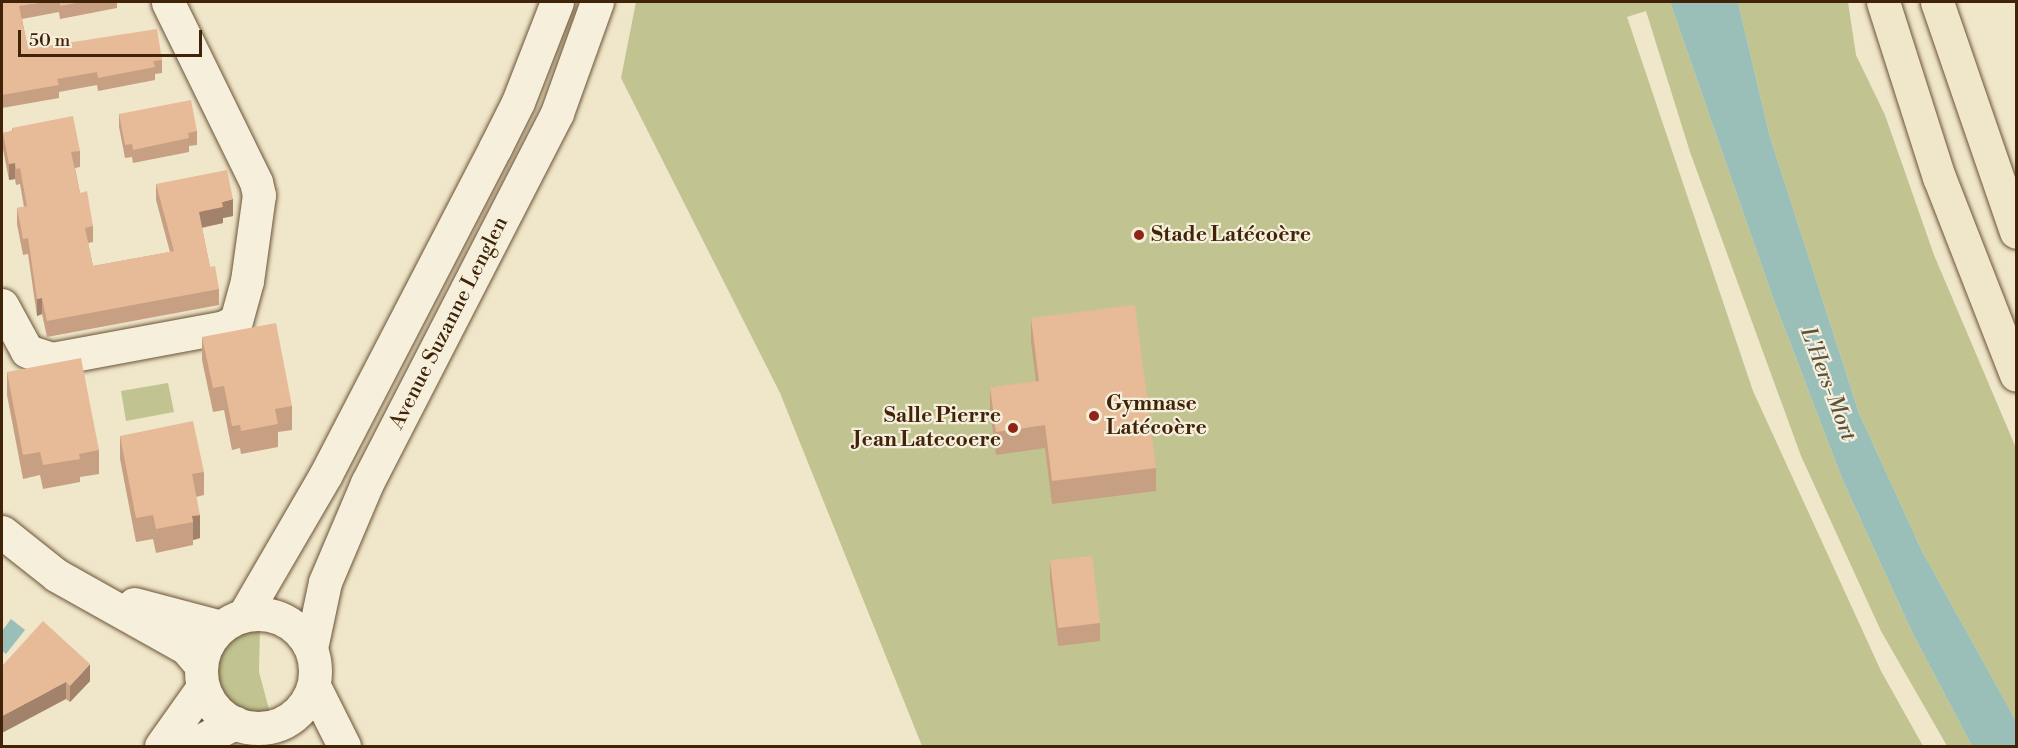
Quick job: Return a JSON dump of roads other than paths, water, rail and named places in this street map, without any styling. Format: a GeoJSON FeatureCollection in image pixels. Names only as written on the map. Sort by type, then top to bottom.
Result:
{"type":"FeatureCollection","features":[{"type":"Feature","properties":{"kind":"highway"},"geometry":{"type":"LineString","coordinates":[[1883,2],[1939,177],[2016,375]]}},
{"type":"Feature","properties":{"kind":"highway"},"geometry":{"type":"LineString","coordinates":[[1937,2],[2016,232]]}},
{"type":"Feature","properties":{"kind":"street"},"geometry":{"type":"LineString","coordinates":[[2,305],[27,351],[52,359],[224,327],[236,321],[247,281],[259,195],[256,182],[168,2]]}},
{"type":"Feature","properties":{"kind":"street","name":"Avenue Suzanne Lenglen"},"geometry":{"type":"LineString","coordinates":[[232,621],[326,474],[495,148],[527,81],[557,2]]}},
{"type":"Feature","properties":{"kind":"street","name":"Avenue Suzanne Lenglen"},"geometry":{"type":"LineString","coordinates":[[311,648],[325,582],[367,483],[557,113],[597,2]]}},
{"type":"Feature","properties":{"kind":"street"},"geometry":{"type":"LineString","coordinates":[[2,532],[56,575],[186,648],[202,676],[215,708],[247,732]]}},
{"type":"Feature","properties":{"kind":"street"},"geometry":{"type":"LineString","coordinates":[[95,595],[232,621],[261,613],[281,618],[304,635],[311,648],[314,686],[344,747]]}},
{"type":"Feature","properties":{"kind":"street"},"geometry":{"type":"LineString","coordinates":[[160,747],[202,676],[205,648],[232,621]]}},
{"type":"Feature","properties":{"kind":"street"},"geometry":{"type":"LineString","coordinates":[[190,747],[282,723],[302,709],[314,686]]}},
{"type":"Feature","properties":{"kind":"water","name":"L'Hers-Mort"},"geometry":{"type":"Polygon","coordinates":[[[1670,2],[1738,2],[1770,137],[1859,413],[1922,551],[2016,721],[2016,746],[1972,746],[1912,632],[1843,481],[1773,298],[1670,2]]]}},
{"type":"Feature","properties":{"kind":"water"},"geometry":{"type":"Polygon","coordinates":[[[11,619],[25,630],[6,654],[2,651],[2,631],[11,619]]]}},
{"type":"Feature","properties":{"kind":"place","name":"Stade Latécoère"},"geometry":{"type":"Point","coordinates":[1139,235]}},
{"type":"Feature","properties":{"kind":"place","name":"Gymnase Latécoère"},"geometry":{"type":"Point","coordinates":[1094,416]}},
{"type":"Feature","properties":{"kind":"place","name":"Salle Pierre Jean Latecoere"},"geometry":{"type":"Point","coordinates":[1013,428]}}]}
